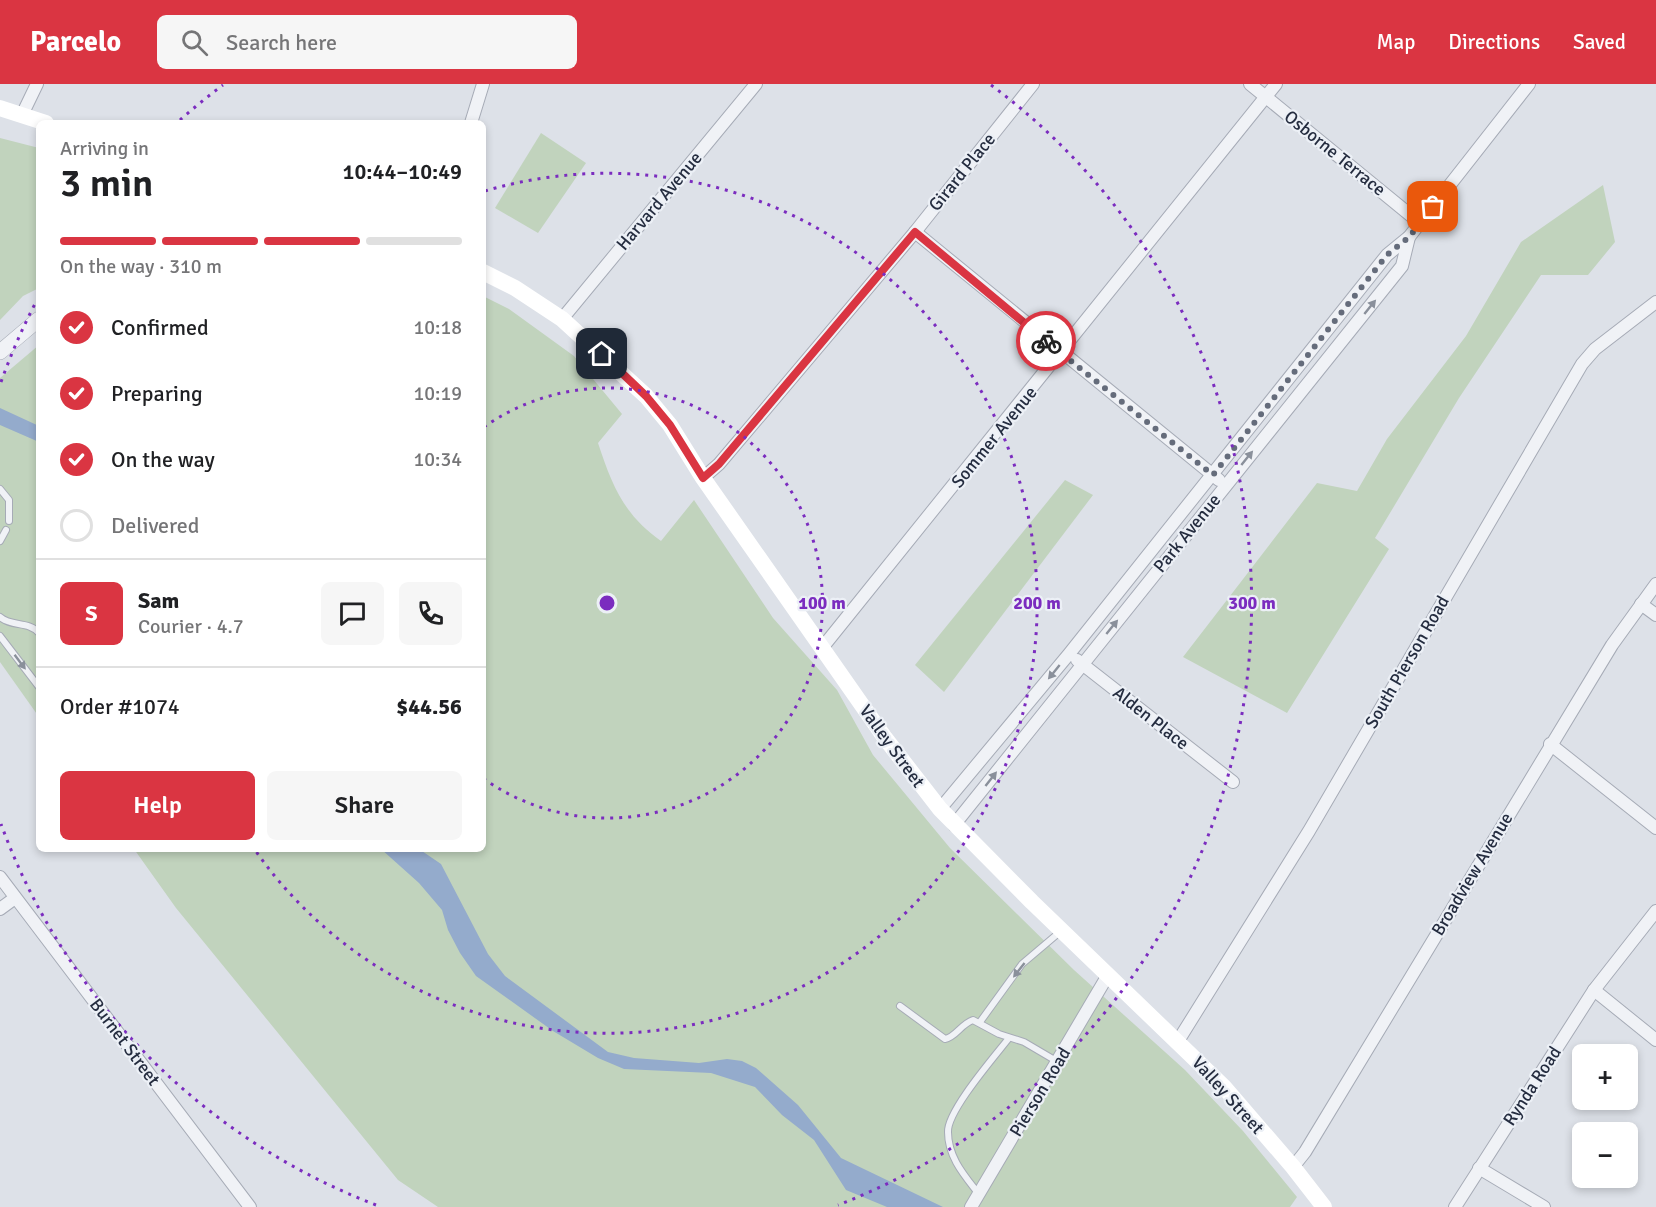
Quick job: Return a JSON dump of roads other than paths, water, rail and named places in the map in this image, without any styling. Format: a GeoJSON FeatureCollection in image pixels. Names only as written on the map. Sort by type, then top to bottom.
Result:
{"type":"FeatureCollection","features":[{"type":"Feature","properties":{"kind":"main road"},"geometry":{"type":"LineString","coordinates":[[0,108],[37,120]]}},
{"type":"Feature","properties":{"kind":"main road","name":"Valley Street"},"geometry":{"type":"LineString","coordinates":[[486,274],[515,288],[562,319],[646,396],[670,425],[703,478],[885,738],[940,809],[1061,930],[1224,1087],[1324,1207]]}},
{"type":"Feature","properties":{"kind":"street"},"geometry":{"type":"LineString","coordinates":[[22,115],[37,84]]}},
{"type":"Feature","properties":{"kind":"street"},"geometry":{"type":"LineString","coordinates":[[472,120],[483,84]]}},
{"type":"Feature","properties":{"kind":"street","name":"Harvard Avenue"},"geometry":{"type":"LineString","coordinates":[[562,319],[756,84]]}},
{"type":"Feature","properties":{"kind":"street","name":"Girard Place"},"geometry":{"type":"LineString","coordinates":[[703,478],[719,464],[915,232],[1033,84]]}},
{"type":"Feature","properties":{"kind":"street","name":"Osborne Terrace"},"geometry":{"type":"LineString","coordinates":[[1250,84],[1420,223]]}},
{"type":"Feature","properties":{"kind":"street","name":"Sommer Avenue"},"geometry":{"type":"LineString","coordinates":[[822,648],[1276,84]]}},
{"type":"Feature","properties":{"kind":"street","name":"Park Avenue"},"geometry":{"type":"LineString","coordinates":[[940,809],[1069,654],[1387,255],[1409,237],[1529,84]]}},
{"type":"Feature","properties":{"kind":"street"},"geometry":{"type":"LineString","coordinates":[[915,232],[1226,486]]}},
{"type":"Feature","properties":{"kind":"street","name":"Park Avenue"},"geometry":{"type":"LineString","coordinates":[[954,825],[1402,266],[1409,237]]}},
{"type":"Feature","properties":{"kind":"street","name":"South Pierson Road"},"geometry":{"type":"LineString","coordinates":[[1178,1041],[1315,821],[1582,364],[1595,349],[1656,302]]}},
{"type":"Feature","properties":{"kind":"street"},"geometry":{"type":"LineString","coordinates":[[0,352],[36,322]]}},
{"type":"Feature","properties":{"kind":"street","name":"Broadview Avenue"},"geometry":{"type":"LineString","coordinates":[[1293,1167],[1305,1152],[1550,744],[1612,645],[1656,585]]}},
{"type":"Feature","properties":{"kind":"street"},"geometry":{"type":"LineString","coordinates":[[1641,604],[1656,615]]}},
{"type":"Feature","properties":{"kind":"street","name":"Alden Place"},"geometry":{"type":"LineString","coordinates":[[1069,654],[1233,782]]}},
{"type":"Feature","properties":{"kind":"street"},"geometry":{"type":"LineString","coordinates":[[1550,744],[1656,828]]}},
{"type":"Feature","properties":{"kind":"street","name":"Burnet Street"},"geometry":{"type":"LineString","coordinates":[[0,877],[250,1207]]}},
{"type":"Feature","properties":{"kind":"street"},"geometry":{"type":"LineString","coordinates":[[0,909],[15,898]]}},
{"type":"Feature","properties":{"kind":"street","name":"Rynda Road"},"geometry":{"type":"LineString","coordinates":[[1455,1207],[1594,990],[1656,911]]}},
{"type":"Feature","properties":{"kind":"street","name":"Pierson Road"},"geometry":{"type":"LineString","coordinates":[[974,1202],[1108,975]]}},
{"type":"Feature","properties":{"kind":"street"},"geometry":{"type":"LineString","coordinates":[[1594,990],[1656,1040]]}},
{"type":"Feature","properties":{"kind":"street"},"geometry":{"type":"LineString","coordinates":[[1479,1168],[1544,1207]]}},
{"type":"Feature","properties":{"kind":"lane"},"geometry":{"type":"LineString","coordinates":[[0,489],[9,500],[9,521]]}},
{"type":"Feature","properties":{"kind":"lane"},"geometry":{"type":"LineString","coordinates":[[0,541],[6,530]]}},
{"type":"Feature","properties":{"kind":"lane"},"geometry":{"type":"LineString","coordinates":[[2,621],[32,627],[36,630]]}},
{"type":"Feature","properties":{"kind":"lane"},"geometry":{"type":"LineString","coordinates":[[0,636],[36,683]]}},
{"type":"Feature","properties":{"kind":"lane"},"geometry":{"type":"LineString","coordinates":[[980,1022],[1022,964],[1061,930]]}},
{"type":"Feature","properties":{"kind":"lane"},"geometry":{"type":"LineString","coordinates":[[900,1006],[945,1039],[952,1037],[966,1022],[980,1022],[1009,1038],[1024,1042],[1058,1062]]}},
{"type":"Feature","properties":{"kind":"lane"},"geometry":{"type":"LineString","coordinates":[[974,1202],[950,1147],[947,1129],[974,1082],[1009,1038]]}},
{"type":"Feature","properties":{"kind":"water"},"geometry":{"type":"Polygon","coordinates":[[[0,408],[36,425],[36,441],[0,425],[0,408]]]}},
{"type":"Feature","properties":{"kind":"water"},"geometry":{"type":"Polygon","coordinates":[[[384,852],[423,852],[441,864],[488,954],[505,976],[608,1052],[634,1058],[699,1063],[727,1059],[742,1061],[756,1068],[798,1105],[841,1158],[943,1207],[887,1207],[846,1190],[814,1140],[782,1115],[755,1087],[711,1073],[624,1069],[598,1058],[553,1031],[476,976],[448,930],[442,910],[419,883],[384,852]]]}}]}
